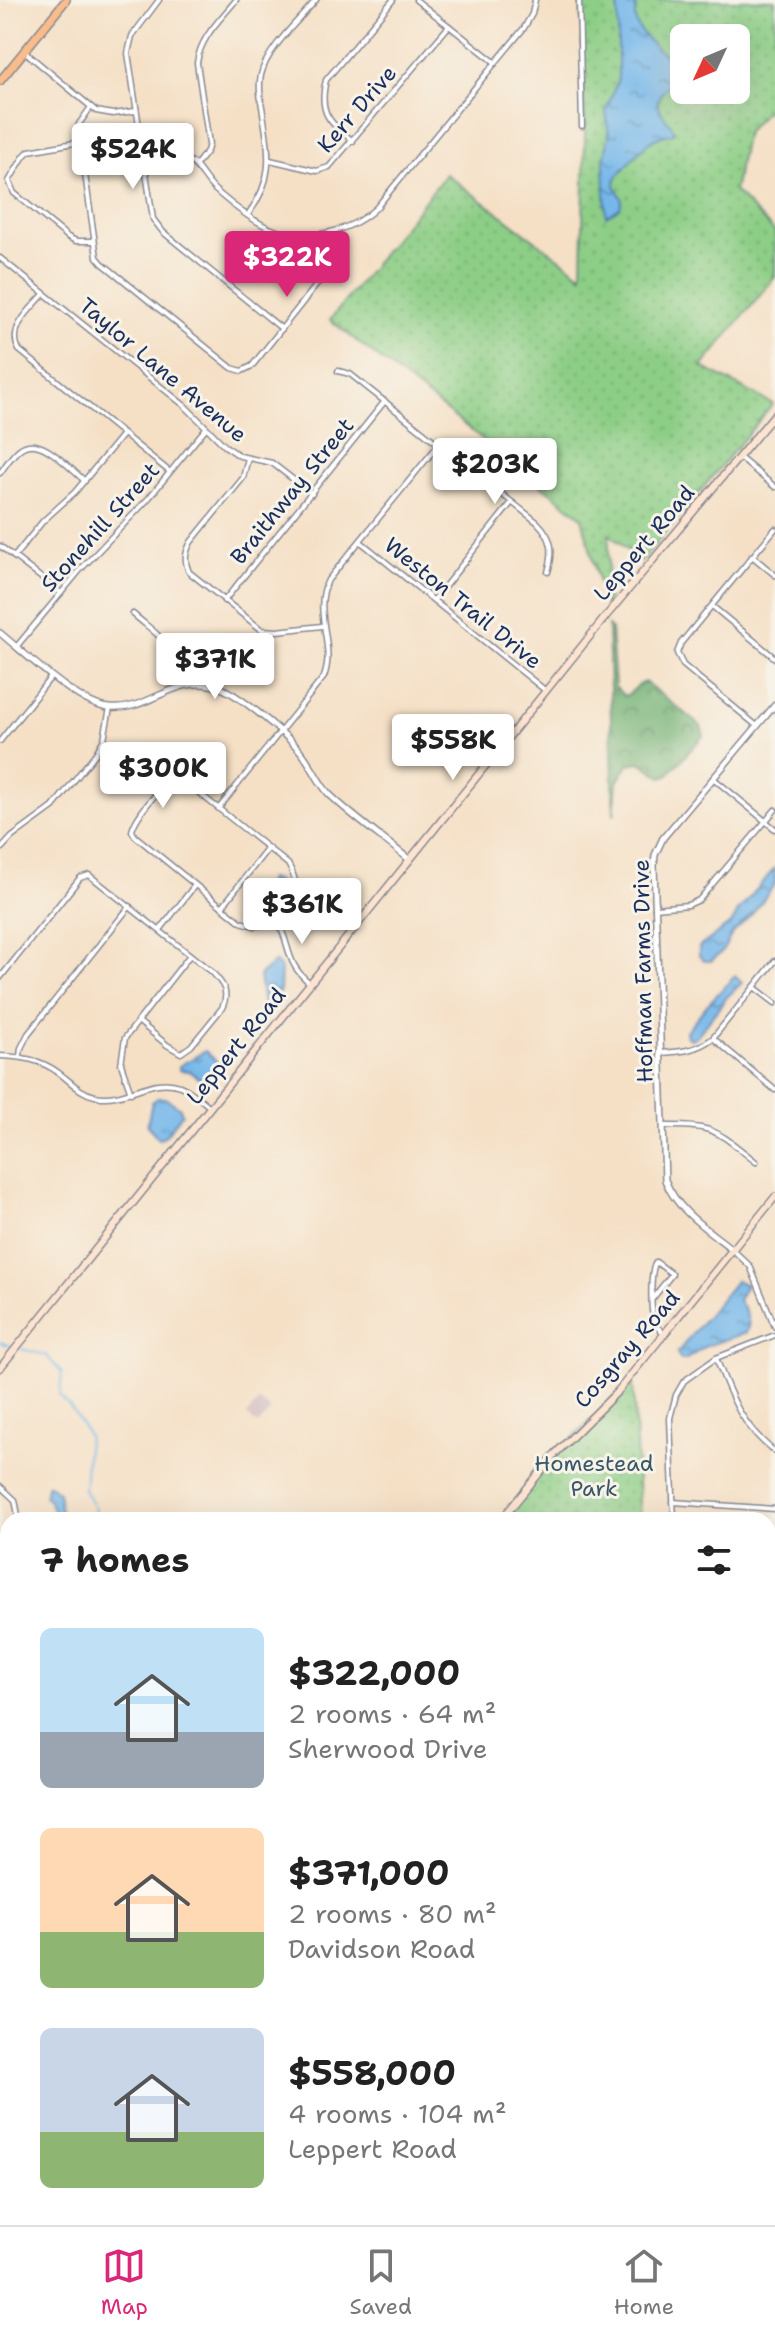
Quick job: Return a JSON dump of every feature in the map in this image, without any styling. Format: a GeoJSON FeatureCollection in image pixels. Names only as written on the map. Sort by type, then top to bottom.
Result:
{"type":"FeatureCollection","features":[{"type":"Feature","properties":{"kind":"main road"},"geometry":{"type":"LineString","coordinates":[[0,81],[66,0]]}},
{"type":"Feature","properties":{"kind":"main road","name":"Leppert Road"},"geometry":{"type":"LineString","coordinates":[[0,1368],[546,691],[775,414]]}},
{"type":"Feature","properties":{"kind":"main road","name":"Cosgray Road"},"geometry":{"type":"LineString","coordinates":[[507,1512],[548,1462],[614,1396],[775,1197]]}},
{"type":"Feature","properties":{"kind":"street"},"geometry":{"type":"LineString","coordinates":[[159,0],[132,36],[128,53],[150,211],[157,226],[282,329]]}},
{"type":"Feature","properties":{"kind":"street"},"geometry":{"type":"LineString","coordinates":[[196,165],[209,144],[197,63],[198,51],[203,40],[236,0]]}},
{"type":"Feature","properties":{"kind":"street"},"geometry":{"type":"LineString","coordinates":[[248,214],[266,182],[270,160],[260,94],[261,75],[268,58],[316,0]]}},
{"type":"Feature","properties":{"kind":"street"},"geometry":{"type":"LineString","coordinates":[[353,142],[332,124],[324,111],[326,80],[393,0]]}},
{"type":"Feature","properties":{"kind":"street"},"geometry":{"type":"LineString","coordinates":[[416,0],[496,63]]}},
{"type":"Feature","properties":{"kind":"street"},"geometry":{"type":"LineString","coordinates":[[143,158],[182,157],[196,165],[214,189],[280,232],[299,234],[348,228],[376,208],[496,63],[524,28],[535,0]]}},
{"type":"Feature","properties":{"kind":"street"},"geometry":{"type":"LineString","coordinates":[[579,0],[582,126]]}},
{"type":"Feature","properties":{"kind":"street","name":"Kerr Drive"},"geometry":{"type":"LineString","coordinates":[[270,160],[317,171],[336,162],[449,26]]}},
{"type":"Feature","properties":{"kind":"street"},"geometry":{"type":"LineString","coordinates":[[24,51],[91,107],[104,114],[136,111]]}},
{"type":"Feature","properties":{"kind":"street"},"geometry":{"type":"LineString","coordinates":[[91,107],[79,124],[97,257],[232,368],[242,371],[252,366],[330,268],[334,256],[332,231]]}},
{"type":"Feature","properties":{"kind":"street"},"geometry":{"type":"LineString","coordinates":[[80,142],[29,151],[11,175],[10,188],[68,237],[76,241],[95,241]]}},
{"type":"Feature","properties":{"kind":"street","name":"Taylor Lane Avenue"},"geometry":{"type":"LineString","coordinates":[[0,258],[185,406],[232,452],[272,463],[312,494]]}},
{"type":"Feature","properties":{"kind":"street"},"geometry":{"type":"LineString","coordinates":[[44,294],[17,327],[15,343],[19,350],[170,472]]}},
{"type":"Feature","properties":{"kind":"street"},"geometry":{"type":"LineString","coordinates":[[338,371],[350,374],[385,401],[547,533],[553,555],[548,572]]}},
{"type":"Feature","properties":{"kind":"street","name":"Braithway Street"},"geometry":{"type":"LineString","coordinates":[[224,601],[385,401]]}},
{"type":"Feature","properties":{"kind":"street","name":"Stonehill Street"},"geometry":{"type":"LineString","coordinates":[[17,646],[206,428]]}},
{"type":"Feature","properties":{"kind":"street"},"geometry":{"type":"LineString","coordinates":[[14,557],[43,521],[85,481],[123,434]]}},
{"type":"Feature","properties":{"kind":"street"},"geometry":{"type":"LineString","coordinates":[[0,473],[17,451],[35,444],[85,481]]}},
{"type":"Feature","properties":{"kind":"street"},"geometry":{"type":"LineString","coordinates":[[219,808],[326,671],[328,654],[323,626],[323,590],[328,580],[439,444]]}},
{"type":"Feature","properties":{"kind":"street"},"geometry":{"type":"LineString","coordinates":[[739,457],[775,487]]}},
{"type":"Feature","properties":{"kind":"street"},"geometry":{"type":"LineString","coordinates":[[248,458],[243,478],[191,542],[185,553],[185,564],[195,578],[262,630],[323,626]]}},
{"type":"Feature","properties":{"kind":"street"},"geometry":{"type":"LineString","coordinates":[[434,600],[512,502]]}},
{"type":"Feature","properties":{"kind":"street"},"geometry":{"type":"LineString","coordinates":[[757,726],[683,665],[677,653],[681,643],[775,529]]}},
{"type":"Feature","properties":{"kind":"street","name":"Weston Trail Drive"},"geometry":{"type":"LineString","coordinates":[[360,541],[546,691]]}},
{"type":"Feature","properties":{"kind":"street"},"geometry":{"type":"LineString","coordinates":[[0,546],[61,593]]}},
{"type":"Feature","properties":{"kind":"street"},"geometry":{"type":"LineString","coordinates":[[752,556],[775,575]]}},
{"type":"Feature","properties":{"kind":"street"},"geometry":{"type":"LineString","coordinates":[[712,606],[775,658]]}},
{"type":"Feature","properties":{"kind":"street"},"geometry":{"type":"LineString","coordinates":[[133,614],[172,649],[184,685]]}},
{"type":"Feature","properties":{"kind":"street"},"geometry":{"type":"LineString","coordinates":[[0,633],[85,700],[110,708],[137,705],[184,685],[211,685],[228,691],[299,749],[329,794],[410,860]]}},
{"type":"Feature","properties":{"kind":"street"},"geometry":{"type":"LineString","coordinates":[[0,741],[53,675]]}},
{"type":"Feature","properties":{"kind":"street","name":"Hoffman Farms Drive"},"geometry":{"type":"LineString","coordinates":[[733,1250],[690,1216],[670,1194],[662,1166],[655,855],[663,838],[775,705]]}},
{"type":"Feature","properties":{"kind":"street"},"geometry":{"type":"LineString","coordinates":[[0,850],[12,837],[53,807],[96,753],[104,739],[110,708]]}},
{"type":"Feature","properties":{"kind":"street"},"geometry":{"type":"LineString","coordinates":[[173,778],[184,780],[219,808],[288,864],[295,877],[298,890],[295,902],[278,922],[254,926],[241,922],[139,840],[132,831],[135,822],[173,778]]}},
{"type":"Feature","properties":{"kind":"street"},"geometry":{"type":"LineString","coordinates":[[713,778],[775,829]]}},
{"type":"Feature","properties":{"kind":"street"},"geometry":{"type":"LineString","coordinates":[[655,908],[688,905],[699,900],[775,810]]}},
{"type":"Feature","properties":{"kind":"street"},"geometry":{"type":"LineString","coordinates":[[222,907],[268,848]]}},
{"type":"Feature","properties":{"kind":"street"},"geometry":{"type":"LineString","coordinates":[[0,978],[80,878],[87,874],[160,930],[225,988],[226,1001],[222,1008],[191,1046],[181,1053],[138,1021]]}},
{"type":"Feature","properties":{"kind":"street"},"geometry":{"type":"LineString","coordinates":[[160,930],[195,885]]}},
{"type":"Feature","properties":{"kind":"street"},"geometry":{"type":"LineString","coordinates":[[20,1056],[28,1034],[130,906]]}},
{"type":"Feature","properties":{"kind":"street"},"geometry":{"type":"LineString","coordinates":[[278,922],[286,937],[291,963],[296,972],[310,983]]}},
{"type":"Feature","properties":{"kind":"street"},"geometry":{"type":"LineString","coordinates":[[131,1093],[121,1064],[125,1038],[190,955]]}},
{"type":"Feature","properties":{"kind":"street"},"geometry":{"type":"LineString","coordinates":[[659,1053],[700,1048],[713,1038],[775,961]]}},
{"type":"Feature","properties":{"kind":"street"},"geometry":{"type":"LineString","coordinates":[[754,987],[775,1003]]}},
{"type":"Feature","properties":{"kind":"street"},"geometry":{"type":"LineString","coordinates":[[713,1038],[775,1090]]}},
{"type":"Feature","properties":{"kind":"street"},"geometry":{"type":"LineString","coordinates":[[0,1056],[20,1056],[57,1071],[93,1096],[110,1098],[156,1083],[168,1083],[180,1086],[210,1107]]}},
{"type":"Feature","properties":{"kind":"street"},"geometry":{"type":"LineString","coordinates":[[661,1126],[698,1125],[710,1128],[756,1162]]}},
{"type":"Feature","properties":{"kind":"street"},"geometry":{"type":"LineString","coordinates":[[733,1250],[750,1266],[775,1327]]}},
{"type":"Feature","properties":{"kind":"street"},"geometry":{"type":"LineString","coordinates":[[653,1298],[672,1274],[656,1262],[652,1267],[653,1298],[655,1324],[665,1335]]}},
{"type":"Feature","properties":{"kind":"street"},"geometry":{"type":"LineString","coordinates":[[674,1512],[670,1418],[676,1395],[684,1381],[716,1358],[775,1335]]}},
{"type":"Feature","properties":{"kind":"street"},"geometry":{"type":"LineString","coordinates":[[716,1358],[742,1419],[753,1434],[775,1452]]}},
{"type":"Feature","properties":{"kind":"street"},"geometry":{"type":"LineString","coordinates":[[0,1486],[15,1500],[17,1512]]}},
{"type":"Feature","properties":{"kind":"street"},"geometry":{"type":"LineString","coordinates":[[673,1502],[775,1509]]}},
{"type":"Feature","properties":{"kind":"shaded area"},"geometry":{"type":"Polygon","coordinates":[[[259,1401],[271,1410],[258,1425],[247,1415],[259,1401]]]}},
{"type":"Feature","properties":{"kind":"green space"},"geometry":{"type":"Polygon","coordinates":[[[581,0],[775,0],[775,101],[746,132],[734,191],[775,232],[775,277],[702,367],[773,404],[641,562],[609,534],[607,615],[582,517],[330,320],[446,174],[582,275],[585,134],[581,0]]]}},
{"type":"Feature","properties":{"kind":"green space"},"geometry":{"type":"Polygon","coordinates":[[[608,626],[611,629],[615,687],[624,696],[645,682],[701,726],[704,735],[668,775],[662,777],[640,762],[629,764],[617,782],[614,815],[608,626]]]}},
{"type":"Feature","properties":{"kind":"green space","name":"Homestead Park"},"geometry":{"type":"Polygon","coordinates":[[[633,1384],[640,1512],[507,1512],[548,1462],[619,1392],[633,1384]]]}},
{"type":"Feature","properties":{"kind":"water"},"geometry":{"type":"Polygon","coordinates":[[[618,0],[639,0],[635,11],[640,30],[670,59],[670,83],[658,102],[660,111],[674,130],[672,134],[647,144],[616,178],[615,185],[622,199],[620,208],[606,216],[604,160],[609,137],[606,111],[618,79],[618,0]]]}},
{"type":"Feature","properties":{"kind":"water"},"geometry":{"type":"Polygon","coordinates":[[[775,868],[775,884],[753,913],[732,934],[722,952],[711,961],[704,961],[699,956],[699,947],[732,923],[739,910],[775,868]]]}},
{"type":"Feature","properties":{"kind":"water"},"geometry":{"type":"Polygon","coordinates":[[[269,879],[278,882],[277,896],[268,905],[259,908],[252,898],[265,891],[269,879]]]}},
{"type":"Feature","properties":{"kind":"water"},"geometry":{"type":"Polygon","coordinates":[[[275,962],[281,969],[280,991],[267,1008],[263,1004],[259,976],[275,962]]]}},
{"type":"Feature","properties":{"kind":"water"},"geometry":{"type":"Polygon","coordinates":[[[735,976],[742,983],[696,1037],[687,1037],[686,1031],[735,976]]]}},
{"type":"Feature","properties":{"kind":"water"},"geometry":{"type":"Polygon","coordinates":[[[205,1051],[222,1066],[208,1080],[179,1070],[179,1066],[205,1051]]]}},
{"type":"Feature","properties":{"kind":"water"},"geometry":{"type":"Polygon","coordinates":[[[166,1098],[180,1108],[182,1114],[166,1135],[159,1139],[147,1125],[152,1102],[166,1098]]]}},
{"type":"Feature","properties":{"kind":"water"},"geometry":{"type":"Polygon","coordinates":[[[736,1280],[746,1285],[738,1300],[748,1320],[746,1333],[706,1346],[681,1360],[677,1353],[736,1280]]]}},
{"type":"Feature","properties":{"kind":"water"},"geometry":{"type":"Polygon","coordinates":[[[48,1484],[58,1492],[61,1512],[54,1512],[44,1496],[48,1484]]]}},
{"type":"Feature","properties":{"kind":"waterway"},"geometry":{"type":"LineString","coordinates":[[0,1342],[13,1347]]}},
{"type":"Feature","properties":{"kind":"waterway"},"geometry":{"type":"LineString","coordinates":[[21,1349],[46,1355],[62,1373],[60,1396],[88,1436],[84,1490],[94,1512]]}}]}
